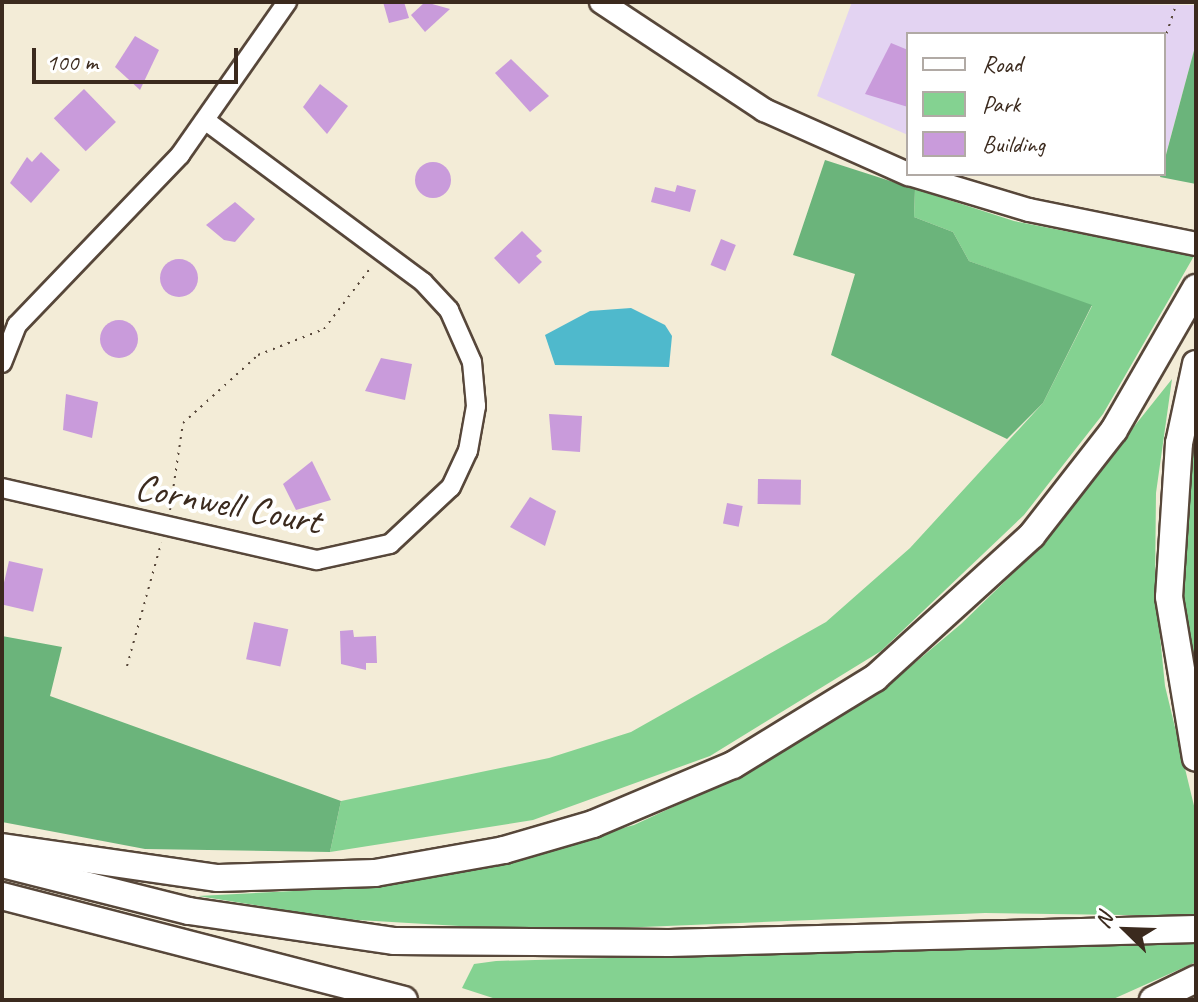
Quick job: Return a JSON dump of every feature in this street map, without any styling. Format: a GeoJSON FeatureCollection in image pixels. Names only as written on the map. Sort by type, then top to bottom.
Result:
{"type":"FeatureCollection","features":[{"type":"Feature","properties":{"kind":"highway"},"geometry":{"type":"LineString","coordinates":[[2,847],[218,878],[375,873],[504,850],[593,824],[733,765],[875,678],[1032,535],[1114,430],[1196,288]]}},
{"type":"Feature","properties":{"kind":"highway"},"geometry":{"type":"LineString","coordinates":[[1196,364],[1179,443],[1169,597],[1196,758]]}},
{"type":"Feature","properties":{"kind":"highway"},"geometry":{"type":"LineString","coordinates":[[2,864],[189,911],[395,941],[669,943],[1186,928]]}},
{"type":"Feature","properties":{"kind":"highway"},"geometry":{"type":"LineString","coordinates":[[2,896],[404,1000]]}},
{"type":"Feature","properties":{"kind":"highway"},"geometry":{"type":"LineString","coordinates":[[1153,1000],[1196,979]]}},
{"type":"Feature","properties":{"kind":"main road"},"geometry":{"type":"LineString","coordinates":[[601,2],[764,110],[906,173]]}},
{"type":"Feature","properties":{"kind":"main road"},"geometry":{"type":"LineString","coordinates":[[915,176],[1018,207],[1196,244]]}},
{"type":"Feature","properties":{"kind":"street"},"geometry":{"type":"LineString","coordinates":[[2,363],[17,325],[206,121],[287,2]]}},
{"type":"Feature","properties":{"kind":"street","name":"Cornwell Court"},"geometry":{"type":"LineString","coordinates":[[2,488],[290,559],[345,559],[390,544],[439,503],[473,434],[472,362],[449,310],[382,252],[206,121]]}},
{"type":"Feature","properties":{"kind":"path"},"geometry":{"type":"LineString","coordinates":[[1166,35],[1177,2]]}},
{"type":"Feature","properties":{"kind":"path"},"geometry":{"type":"LineString","coordinates":[[127,666],[166,529],[183,423],[258,355],[324,329],[382,252]]}},
{"type":"Feature","properties":{"kind":"shaded area"},"geometry":{"type":"Polygon","coordinates":[[[852,2],[1196,5],[1196,43],[1166,154],[1166,32],[906,32],[906,134],[817,96],[852,2]]]}},
{"type":"Feature","properties":{"kind":"green space"},"geometry":{"type":"Polygon","coordinates":[[[1196,43],[1196,184],[1160,177],[1166,176],[1166,155],[1196,43]]]}},
{"type":"Feature","properties":{"kind":"green space"},"geometry":{"type":"Polygon","coordinates":[[[825,160],[915,189],[914,217],[953,232],[969,261],[1092,305],[1043,403],[1007,439],[831,355],[855,274],[793,255],[825,160]]]}},
{"type":"Feature","properties":{"kind":"green space"},"geometry":{"type":"Polygon","coordinates":[[[915,189],[1014,221],[1194,256],[1103,414],[1024,515],[881,651],[710,756],[533,820],[330,852],[341,801],[549,758],[631,732],[826,622],[910,548],[1043,403],[1092,306],[969,261],[953,232],[914,217],[915,189]]]}},
{"type":"Feature","properties":{"kind":"green space"},"geometry":{"type":"Polygon","coordinates":[[[1172,379],[1156,493],[1155,586],[1165,686],[1196,814],[1196,916],[985,913],[545,931],[341,919],[198,896],[353,888],[472,870],[634,825],[753,770],[891,683],[961,624],[1029,558],[1172,379]]]}},
{"type":"Feature","properties":{"kind":"green space"},"geometry":{"type":"Polygon","coordinates":[[[1196,412],[1196,702],[1183,591],[1196,412]]]}},
{"type":"Feature","properties":{"kind":"green space"},"geometry":{"type":"Polygon","coordinates":[[[2,636],[62,647],[50,696],[341,801],[330,852],[145,849],[2,822],[2,636]]]}},
{"type":"Feature","properties":{"kind":"green space"},"geometry":{"type":"Polygon","coordinates":[[[1196,942],[1196,962],[1111,1000],[499,1000],[462,988],[474,964],[496,961],[1196,942]]]}},
{"type":"Feature","properties":{"kind":"water"},"geometry":{"type":"Polygon","coordinates":[[[631,308],[665,325],[672,336],[669,367],[555,365],[545,335],[590,311],[631,308]]]}},
{"type":"Feature","properties":{"kind":"building"},"geometry":{"type":"Polygon","coordinates":[[[383,2],[404,2],[409,18],[389,23],[383,2]]]}},
{"type":"Feature","properties":{"kind":"building"},"geometry":{"type":"Polygon","coordinates":[[[425,2],[450,9],[425,32],[411,15],[425,2]]]}},
{"type":"Feature","properties":{"kind":"building"},"geometry":{"type":"Polygon","coordinates":[[[135,36],[159,50],[140,90],[115,67],[135,36]]]}},
{"type":"Feature","properties":{"kind":"building"},"geometry":{"type":"Polygon","coordinates":[[[891,43],[906,49],[906,106],[865,94],[891,43]]]}},
{"type":"Feature","properties":{"kind":"building"},"geometry":{"type":"Polygon","coordinates":[[[511,59],[549,96],[530,112],[495,73],[511,59]]]}},
{"type":"Feature","properties":{"kind":"building"},"geometry":{"type":"Polygon","coordinates":[[[320,84],[348,106],[327,134],[303,107],[320,84]]]}},
{"type":"Feature","properties":{"kind":"building"},"geometry":{"type":"Polygon","coordinates":[[[84,89],[116,122],[86,151],[54,118],[84,89]]]}},
{"type":"Feature","properties":{"kind":"building"},"geometry":{"type":"Polygon","coordinates":[[[41,152],[60,170],[31,203],[10,183],[27,157],[32,162],[41,152]]]}},
{"type":"Feature","properties":{"kind":"building"},"geometry":{"type":"Polygon","coordinates":[[[433,162],[446,167],[451,180],[446,193],[433,198],[420,193],[415,180],[420,167],[433,162]]]}},
{"type":"Feature","properties":{"kind":"building"},"geometry":{"type":"Polygon","coordinates":[[[677,185],[696,190],[690,212],[651,202],[655,187],[675,192],[677,185]]]}},
{"type":"Feature","properties":{"kind":"building"},"geometry":{"type":"Polygon","coordinates":[[[235,202],[255,219],[235,242],[224,240],[206,225],[235,202]]]}},
{"type":"Feature","properties":{"kind":"building"},"geometry":{"type":"Polygon","coordinates":[[[522,231],[542,251],[536,256],[542,262],[519,284],[494,258],[522,231]]]}},
{"type":"Feature","properties":{"kind":"building"},"geometry":{"type":"Polygon","coordinates":[[[721,239],[736,245],[725,271],[711,265],[721,239]]]}},
{"type":"Feature","properties":{"kind":"building"},"geometry":{"type":"Polygon","coordinates":[[[179,259],[192,265],[198,278],[192,291],[179,297],[166,291],[160,278],[166,265],[179,259]]]}},
{"type":"Feature","properties":{"kind":"building"},"geometry":{"type":"Polygon","coordinates":[[[119,320],[132,326],[138,339],[132,352],[119,358],[106,352],[100,339],[106,326],[119,320]]]}},
{"type":"Feature","properties":{"kind":"building"},"geometry":{"type":"Polygon","coordinates":[[[381,358],[412,364],[405,400],[365,391],[381,358]]]}},
{"type":"Feature","properties":{"kind":"building"},"geometry":{"type":"Polygon","coordinates":[[[66,394],[98,402],[92,438],[63,430],[66,394]]]}},
{"type":"Feature","properties":{"kind":"building"},"geometry":{"type":"Polygon","coordinates":[[[549,414],[582,416],[580,452],[552,450],[549,414]]]}},
{"type":"Feature","properties":{"kind":"building"},"geometry":{"type":"Polygon","coordinates":[[[312,461],[331,500],[296,510],[283,484],[312,461]]]}},
{"type":"Feature","properties":{"kind":"building"},"geometry":{"type":"Polygon","coordinates":[[[758,479],[801,480],[801,505],[758,504],[758,479]]]}},
{"type":"Feature","properties":{"kind":"building"},"geometry":{"type":"Polygon","coordinates":[[[530,497],[556,511],[545,546],[510,527],[530,497]]]}},
{"type":"Feature","properties":{"kind":"building"},"geometry":{"type":"Polygon","coordinates":[[[727,503],[743,506],[739,527],[723,524],[727,503]]]}},
{"type":"Feature","properties":{"kind":"building"},"geometry":{"type":"Polygon","coordinates":[[[9,561],[43,569],[33,612],[2,605],[9,561]]]}},
{"type":"Feature","properties":{"kind":"building"},"geometry":{"type":"Polygon","coordinates":[[[254,622],[288,629],[280,666],[246,659],[254,622]]]}},
{"type":"Feature","properties":{"kind":"building"},"geometry":{"type":"Polygon","coordinates":[[[353,630],[354,637],[376,636],[377,663],[366,663],[366,670],[341,664],[340,631],[353,630]]]}}]}
